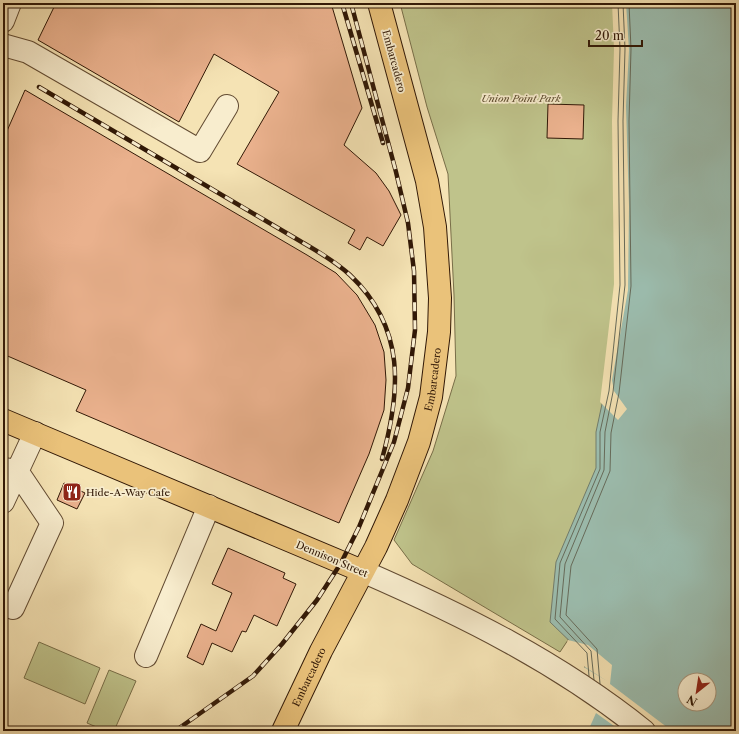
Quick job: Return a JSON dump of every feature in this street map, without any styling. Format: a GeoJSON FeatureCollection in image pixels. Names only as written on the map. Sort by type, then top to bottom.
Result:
{"type":"FeatureCollection","features":[{"type":"Feature","properties":{"kind":"main road","name":"Embarcadero"},"geometry":{"type":"LineString","coordinates":[[282,731],[397,500],[419,442],[431,397],[439,332],[440,298],[435,227],[427,181],[379,3]]}},
{"type":"Feature","properties":{"kind":"main road","name":"Dennison Street"},"geometry":{"type":"LineString","coordinates":[[3,420],[362,571]]}},
{"type":"Feature","properties":{"kind":"street"},"geometry":{"type":"LineString","coordinates":[[3,21],[10,3]]}},
{"type":"Feature","properties":{"kind":"street"},"geometry":{"type":"LineString","coordinates":[[3,45],[28,52],[200,152],[227,106]]}},
{"type":"Feature","properties":{"kind":"street"},"geometry":{"type":"LineString","coordinates":[[3,502],[10,470],[35,433]]}},
{"type":"Feature","properties":{"kind":"street"},"geometry":{"type":"LineString","coordinates":[[3,604],[13,608],[52,523],[10,470]]}},
{"type":"Feature","properties":{"kind":"street"},"geometry":{"type":"LineString","coordinates":[[146,656],[209,506]]}},
{"type":"Feature","properties":{"kind":"street","name":"Dennison Street"},"geometry":{"type":"LineString","coordinates":[[362,571],[462,616],[528,651],[578,682],[644,731]]}},
{"type":"Feature","properties":{"kind":"green space","name":"Union Point Park"},"geometry":{"type":"Polygon","coordinates":[[[400,3],[614,3],[637,409],[568,640],[560,652],[412,564],[394,540],[433,451],[456,376],[454,295],[448,174],[427,107],[400,3]]]}},
{"type":"Feature","properties":{"kind":"green space"},"geometry":{"type":"Polygon","coordinates":[[[39,642],[100,668],[85,704],[24,678],[39,642]]]}},
{"type":"Feature","properties":{"kind":"green space"},"geometry":{"type":"Polygon","coordinates":[[[109,670],[136,681],[114,731],[106,731],[87,723],[109,670]]]}},
{"type":"Feature","properties":{"kind":"water"},"geometry":{"type":"Polygon","coordinates":[[[614,3],[736,3],[736,731],[572,731],[586,698],[584,655],[550,622],[556,562],[596,468],[596,432],[605,390],[616,284],[616,49],[614,3]]]}},
{"type":"Feature","properties":{"kind":"pier"},"geometry":{"type":"Polygon","coordinates":[[[612,3],[626,3],[629,50],[626,106],[629,206],[628,290],[612,380],[614,391],[627,409],[618,420],[600,402],[614,284],[612,121],[614,49],[612,3]]]}},
{"type":"Feature","properties":{"kind":"pier"},"geometry":{"type":"Polygon","coordinates":[[[567,641],[588,645],[612,665],[610,684],[672,731],[621,731],[596,713],[588,731],[570,731],[584,697],[582,666],[607,681],[582,665],[582,656],[567,641]]]}},
{"type":"Feature","properties":{"kind":"building"},"geometry":{"type":"Polygon","coordinates":[[[56,3],[331,3],[362,108],[344,145],[376,173],[389,191],[401,215],[383,246],[367,237],[360,250],[348,243],[355,230],[237,164],[279,92],[214,54],[179,122],[38,40],[56,3]]]}},
{"type":"Feature","properties":{"kind":"building"},"geometry":{"type":"Polygon","coordinates":[[[25,90],[307,255],[336,273],[357,295],[375,325],[384,352],[386,380],[384,410],[369,454],[339,523],[76,411],[86,390],[3,354],[3,140],[25,90]]]}},
{"type":"Feature","properties":{"kind":"building"},"geometry":{"type":"Polygon","coordinates":[[[548,104],[584,105],[583,139],[547,138],[548,104]]]}},
{"type":"Feature","properties":{"kind":"building"},"geometry":{"type":"Polygon","coordinates":[[[64,483],[85,493],[77,509],[57,500],[64,483]]]}},
{"type":"Feature","properties":{"kind":"building"},"geometry":{"type":"Polygon","coordinates":[[[228,548],[285,573],[283,578],[296,584],[277,626],[254,615],[246,632],[242,631],[232,652],[212,643],[203,665],[187,657],[201,624],[216,631],[232,593],[212,584],[228,548]]]}},
{"type":"Feature","properties":{"kind":"railway"},"geometry":{"type":"LineString","coordinates":[[342,3],[383,143]]}},
{"type":"Feature","properties":{"kind":"railway"},"geometry":{"type":"LineString","coordinates":[[175,731],[253,676],[282,644],[317,600],[341,563],[359,527],[394,442],[408,388],[415,330],[414,271],[408,223],[351,3]]}},
{"type":"Feature","properties":{"kind":"railway"},"geometry":{"type":"LineString","coordinates":[[39,87],[319,252],[350,275],[368,295],[381,317],[390,339],[394,361],[395,385],[393,409],[382,459]]}},
{"type":"Feature","properties":{"kind":"place","name":"Hide-A-Way Cafe"},"geometry":{"type":"Point","coordinates":[72,492]}}]}
